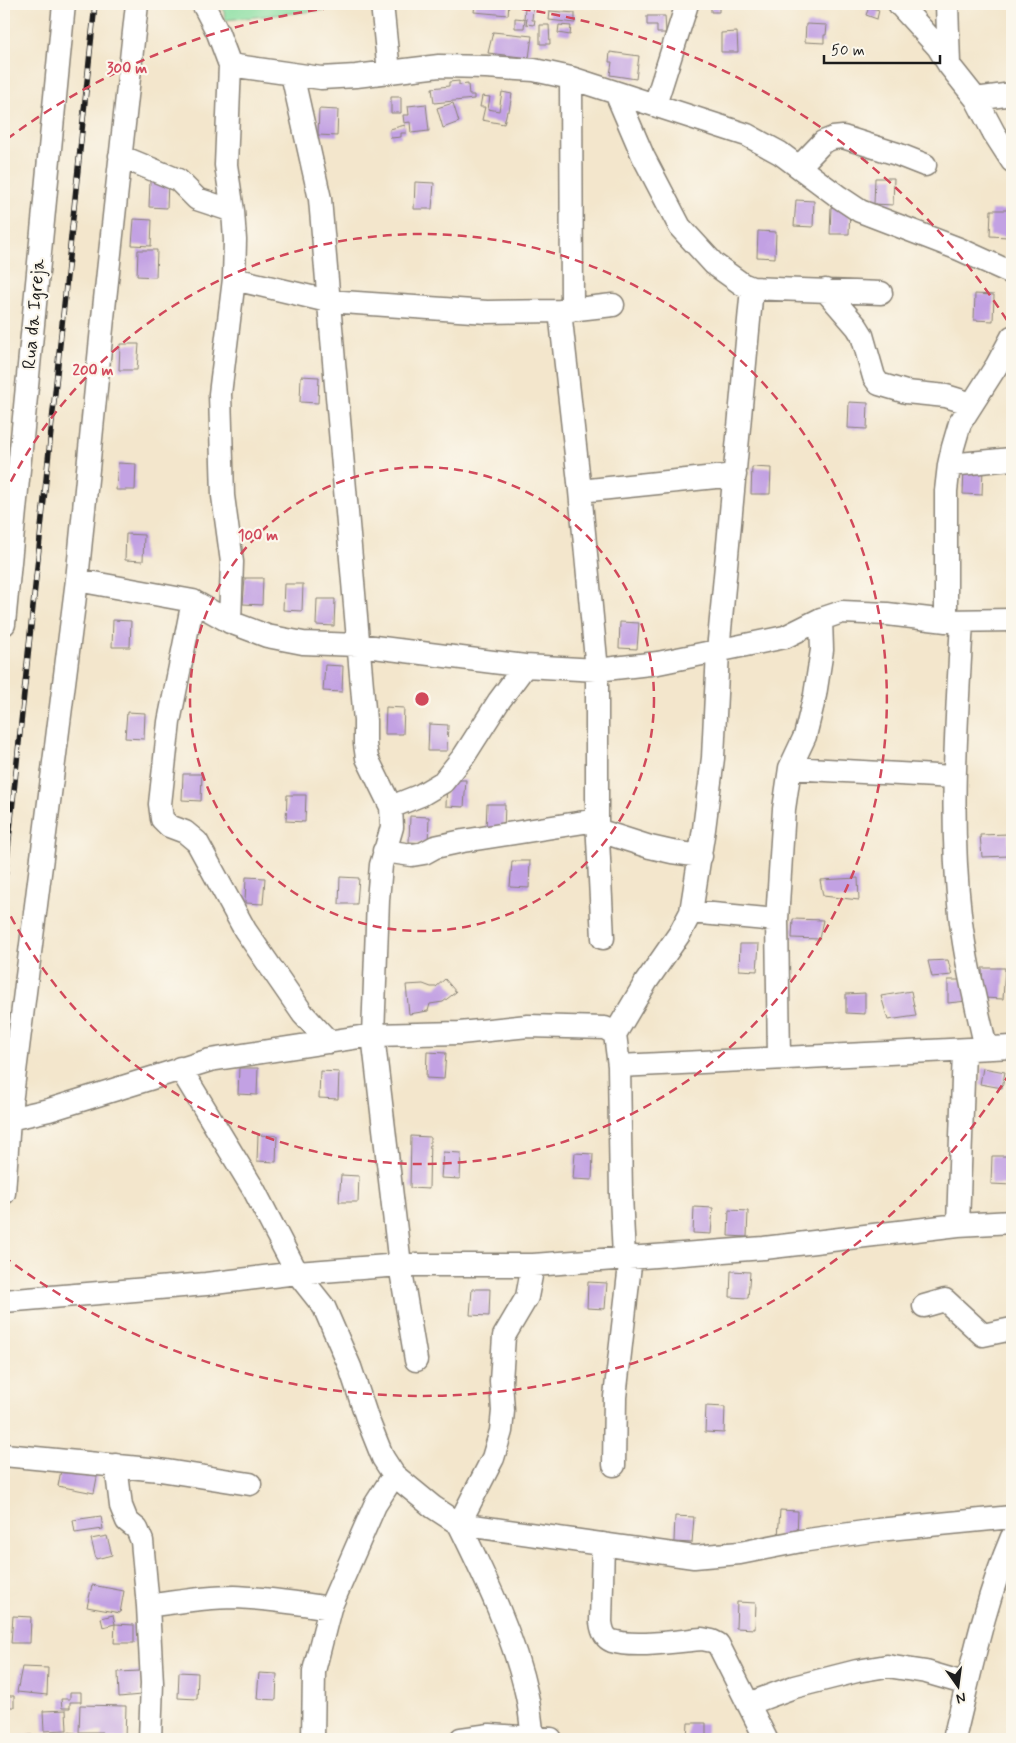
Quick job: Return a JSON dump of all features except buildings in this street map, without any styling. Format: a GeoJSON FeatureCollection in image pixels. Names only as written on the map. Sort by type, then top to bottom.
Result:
{"type":"FeatureCollection","features":[{"type":"Feature","properties":{"kind":"street","name":"Rua da Igreja"},"geometry":{"type":"LineString","coordinates":[[4,624],[13,439],[64,4]]}},
{"type":"Feature","properties":{"kind":"street"},"geometry":{"type":"LineString","coordinates":[[4,1193],[9,1119],[77,580],[137,4]]}},
{"type":"Feature","properties":{"kind":"street"},"geometry":{"type":"LineString","coordinates":[[203,4],[218,33],[230,65],[226,165],[233,211],[235,240],[234,278],[220,394],[223,496],[232,562],[230,622]]}},
{"type":"Feature","properties":{"kind":"street"},"geometry":{"type":"LineString","coordinates":[[382,4],[390,72]]}},
{"type":"Feature","properties":{"kind":"street"},"geometry":{"type":"LineString","coordinates":[[655,105],[687,4]]}},
{"type":"Feature","properties":{"kind":"street"},"geometry":{"type":"LineString","coordinates":[[898,4],[938,47],[976,99],[994,133],[1012,161]]}},
{"type":"Feature","properties":{"kind":"street"},"geometry":{"type":"LineString","coordinates":[[946,4],[950,64]]}},
{"type":"Feature","properties":{"kind":"street"},"geometry":{"type":"LineString","coordinates":[[230,65],[321,78],[356,76],[439,66],[534,70],[571,78],[747,135],[780,153],[860,211],[959,249],[1012,273]]}},
{"type":"Feature","properties":{"kind":"street"},"geometry":{"type":"LineString","coordinates":[[292,74],[320,200],[365,721],[365,744],[367,758],[391,807],[392,827],[381,865],[378,900],[373,1034],[400,1265],[416,1360]]}},
{"type":"Feature","properties":{"kind":"street"},"geometry":{"type":"LineString","coordinates":[[571,78],[566,311],[580,491],[597,670],[597,825],[603,938]]}},
{"type":"Feature","properties":{"kind":"street"},"geometry":{"type":"LineString","coordinates":[[616,93],[643,156],[680,227],[714,264],[742,284],[752,288],[881,293]]}},
{"type":"Feature","properties":{"kind":"street"},"geometry":{"type":"LineString","coordinates":[[976,99],[1012,94]]}},
{"type":"Feature","properties":{"kind":"street"},"geometry":{"type":"LineString","coordinates":[[798,167],[823,142],[843,137],[925,165]]}},
{"type":"Feature","properties":{"kind":"street"},"geometry":{"type":"LineString","coordinates":[[120,156],[178,180],[197,199],[233,211]]}},
{"type":"Feature","properties":{"kind":"street"},"geometry":{"type":"LineString","coordinates":[[234,278],[328,301],[487,312],[566,311],[612,305]]}},
{"type":"Feature","properties":{"kind":"street"},"geometry":{"type":"LineString","coordinates":[[614,1466],[615,1396],[628,1257],[621,1195],[618,1066],[615,1034],[691,912],[701,856],[713,758],[718,651],[752,288]]}},
{"type":"Feature","properties":{"kind":"street"},"geometry":{"type":"LineString","coordinates":[[825,290],[862,335],[874,377],[879,384],[906,392],[946,396],[972,404]]}},
{"type":"Feature","properties":{"kind":"street"},"geometry":{"type":"LineString","coordinates":[[958,1225],[975,1049],[969,969],[960,914],[955,844],[954,621],[946,491],[949,465],[960,423],[997,365],[1012,336]]}},
{"type":"Feature","properties":{"kind":"street"},"geometry":{"type":"LineString","coordinates":[[949,465],[1012,459]]}},
{"type":"Feature","properties":{"kind":"street"},"geometry":{"type":"LineString","coordinates":[[580,491],[734,474]]}},
{"type":"Feature","properties":{"kind":"street"},"geometry":{"type":"LineString","coordinates":[[77,580],[193,601],[230,622],[266,636],[303,643],[358,645],[524,666],[597,670],[658,662],[784,638],[821,619],[842,612],[888,614],[954,621],[1012,620]]}},
{"type":"Feature","properties":{"kind":"street"},"geometry":{"type":"LineString","coordinates":[[193,601],[169,722],[160,804],[162,819],[169,826],[185,832],[197,842],[245,930],[303,1014],[329,1042]]}},
{"type":"Feature","properties":{"kind":"street"},"geometry":{"type":"LineString","coordinates":[[779,1058],[777,920],[784,809],[790,768],[805,736],[815,695],[822,650],[821,619]]}},
{"type":"Feature","properties":{"kind":"street"},"geometry":{"type":"LineString","coordinates":[[391,807],[421,795],[443,782],[464,756],[524,666]]}},
{"type":"Feature","properties":{"kind":"street"},"geometry":{"type":"LineString","coordinates":[[790,768],[954,777]]}},
{"type":"Feature","properties":{"kind":"street"},"geometry":{"type":"LineString","coordinates":[[384,851],[412,855],[424,853],[435,847],[463,841],[597,825],[650,847],[701,856]]}},
{"type":"Feature","properties":{"kind":"street"},"geometry":{"type":"LineString","coordinates":[[691,912],[777,920]]}},
{"type":"Feature","properties":{"kind":"street"},"geometry":{"type":"LineString","coordinates":[[9,1119],[49,1110],[210,1060],[373,1034],[460,1033],[528,1026],[593,1026],[605,1028],[615,1034]]}},
{"type":"Feature","properties":{"kind":"street"},"geometry":{"type":"LineString","coordinates":[[618,1066],[1012,1047]]}},
{"type":"Feature","properties":{"kind":"street"},"geometry":{"type":"LineString","coordinates":[[180,1068],[254,1190],[297,1273],[324,1307],[350,1367],[383,1458],[394,1475],[433,1508],[459,1524],[694,1557],[740,1553],[801,1541],[878,1530],[1012,1517]]}},
{"type":"Feature","properties":{"kind":"street"},"geometry":{"type":"LineString","coordinates":[[4,1301],[400,1265],[533,1265],[764,1248],[958,1225],[1012,1222]]}},
{"type":"Feature","properties":{"kind":"street"},"geometry":{"type":"LineString","coordinates":[[459,1524],[493,1458],[501,1431],[503,1411],[501,1381],[504,1336],[528,1297],[533,1265]]}},
{"type":"Feature","properties":{"kind":"street"},"geometry":{"type":"LineString","coordinates":[[924,1306],[945,1300],[983,1335],[1012,1329]]}},
{"type":"Feature","properties":{"kind":"street"},"geometry":{"type":"LineString","coordinates":[[4,1454],[160,1470],[250,1484]]}},
{"type":"Feature","properties":{"kind":"street"},"geometry":{"type":"LineString","coordinates":[[116,1466],[121,1506],[127,1521],[137,1529],[142,1541],[152,1683],[150,1739]]}},
{"type":"Feature","properties":{"kind":"street"},"geometry":{"type":"LineString","coordinates":[[313,1739],[314,1671],[330,1608],[374,1505],[394,1475]]}},
{"type":"Feature","properties":{"kind":"street"},"geometry":{"type":"LineString","coordinates":[[459,1524],[490,1587],[513,1649],[542,1739],[490,1735],[461,1739]]}},
{"type":"Feature","properties":{"kind":"street"},"geometry":{"type":"LineString","coordinates":[[954,1739],[980,1626],[998,1570],[1012,1537]]}},
{"type":"Feature","properties":{"kind":"street"},"geometry":{"type":"LineString","coordinates":[[603,1544],[601,1622],[602,1631],[607,1638],[612,1641],[633,1643],[702,1639],[718,1644],[766,1739]]}},
{"type":"Feature","properties":{"kind":"street"},"geometry":{"type":"LineString","coordinates":[[148,1606],[189,1600],[232,1597],[275,1600],[330,1608]]}},
{"type":"Feature","properties":{"kind":"street"},"geometry":{"type":"LineString","coordinates":[[748,1704],[794,1687],[857,1671],[887,1666],[926,1672],[967,1684]]}},
{"type":"Feature","properties":{"kind":"green space"},"geometry":{"type":"Polygon","coordinates":[[[223,4],[365,4],[366,6],[225,20],[223,4]]]}},
{"type":"Feature","properties":{"kind":"railway"},"geometry":{"type":"LineString","coordinates":[[4,888],[95,4]]}}]}
